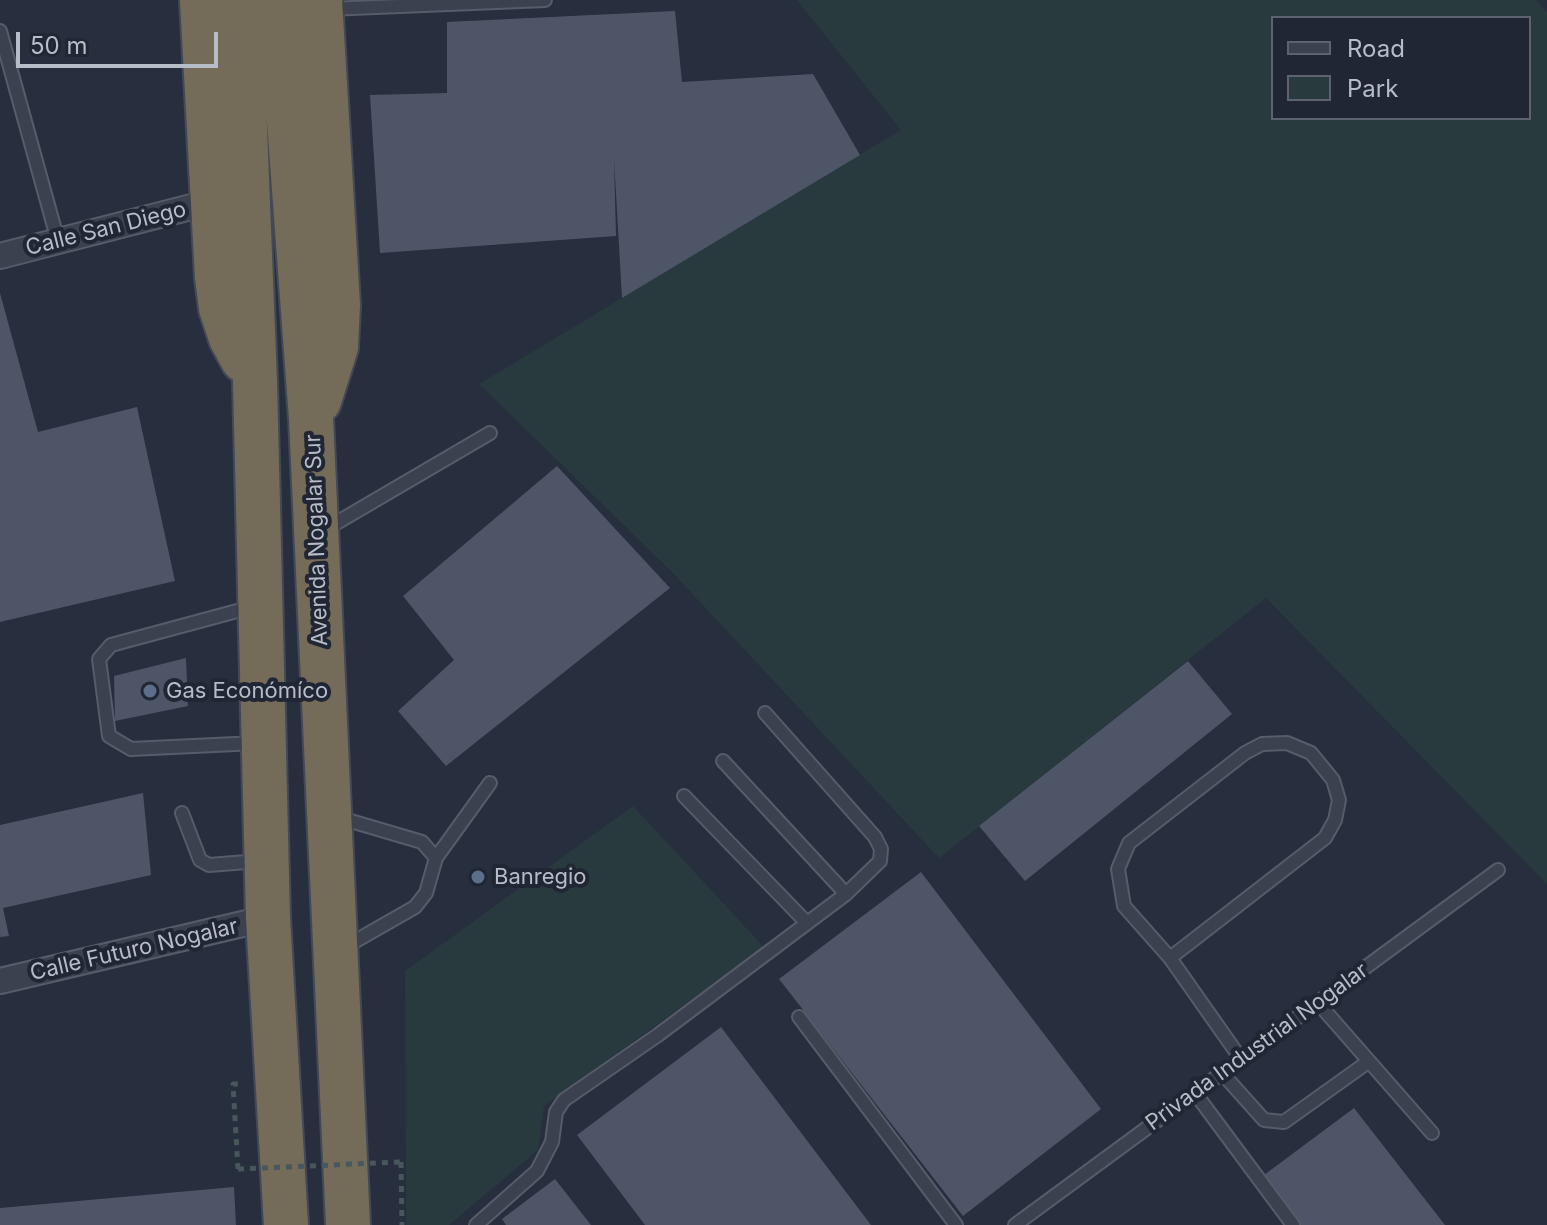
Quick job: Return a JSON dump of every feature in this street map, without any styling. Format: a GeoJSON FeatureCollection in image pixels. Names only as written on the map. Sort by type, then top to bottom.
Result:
{"type":"FeatureCollection","features":[{"type":"Feature","properties":{"kind":"highway"},"geometry":{"type":"LineString","coordinates":[[202,0],[211,202],[221,308],[231,338],[255,382]]}},
{"type":"Feature","properties":{"kind":"highway"},"geometry":{"type":"LineString","coordinates":[[240,0],[255,382],[268,918],[286,1225]]}},
{"type":"Feature","properties":{"kind":"highway","name":"Avenida Nogalar Sur"},"geometry":{"type":"LineString","coordinates":[[307,3],[311,418],[348,1225]]}},
{"type":"Feature","properties":{"kind":"street","name":"Calle San Diego"},"geometry":{"type":"LineString","coordinates":[[0,256],[211,202]]}},
{"type":"Feature","properties":{"kind":"street","name":"Calle Futuro Nogalar"},"geometry":{"type":"LineString","coordinates":[[0,981],[268,918]]}},
{"type":"Feature","properties":{"kind":"lane"},"geometry":{"type":"LineString","coordinates":[[307,3],[545,0]]}},
{"type":"Feature","properties":{"kind":"lane"},"geometry":{"type":"LineString","coordinates":[[0,31],[58,241]]}},
{"type":"Feature","properties":{"kind":"lane"},"geometry":{"type":"LineString","coordinates":[[316,534],[490,433]]}},
{"type":"Feature","properties":{"kind":"lane"},"geometry":{"type":"LineString","coordinates":[[260,605],[111,645],[99,659],[109,736],[131,749],[264,743]]}},
{"type":"Feature","properties":{"kind":"lane"},"geometry":{"type":"LineString","coordinates":[[476,1225],[537,1171],[552,1142],[556,1112],[564,1100],[658,1035],[846,894],[880,861],[881,849],[875,837],[765,713]]}},
{"type":"Feature","properties":{"kind":"lane"},"geometry":{"type":"LineString","coordinates":[[1170,958],[1325,838],[1335,820],[1339,800],[1333,780],[1311,753],[1287,743],[1262,744],[1245,753],[1129,843],[1118,869],[1124,906],[1170,958],[1241,1059]]}},
{"type":"Feature","properties":{"kind":"lane"},"geometry":{"type":"LineString","coordinates":[[723,761],[846,894]]}},
{"type":"Feature","properties":{"kind":"lane"},"geometry":{"type":"LineString","coordinates":[[335,953],[415,907],[426,893],[436,858],[490,783]]}},
{"type":"Feature","properties":{"kind":"lane"},"geometry":{"type":"LineString","coordinates":[[684,796],[807,923]]}},
{"type":"Feature","properties":{"kind":"lane"},"geometry":{"type":"LineString","coordinates":[[182,813],[200,860],[209,865],[267,861]]}},
{"type":"Feature","properties":{"kind":"lane"},"geometry":{"type":"LineString","coordinates":[[329,814],[422,842],[436,858]]}},
{"type":"Feature","properties":{"kind":"lane","name":"Privada Industrial Nogalar"},"geometry":{"type":"LineString","coordinates":[[1015,1225],[1498,870]]}},
{"type":"Feature","properties":{"kind":"lane"},"geometry":{"type":"LineString","coordinates":[[1318,1003],[1432,1133]]}},
{"type":"Feature","properties":{"kind":"lane"},"geometry":{"type":"LineString","coordinates":[[799,1017],[956,1225]]}},
{"type":"Feature","properties":{"kind":"lane"},"geometry":{"type":"LineString","coordinates":[[1222,1073],[1264,1120],[1284,1122],[1368,1062]]}},
{"type":"Feature","properties":{"kind":"lane"},"geometry":{"type":"LineString","coordinates":[[1195,1093],[1293,1225]]}},
{"type":"Feature","properties":{"kind":"path"},"geometry":{"type":"LineString","coordinates":[[238,1169],[401,1162],[402,1225]]}},
{"type":"Feature","properties":{"kind":"green space"},"geometry":{"type":"Polygon","coordinates":[[[797,0],[1536,0],[1547,12],[1547,884],[1266,598],[939,858],[672,572],[479,384],[901,130],[797,0]]]}},
{"type":"Feature","properties":{"kind":"green space"},"geometry":{"type":"Polygon","coordinates":[[[633,806],[764,947],[544,1106],[538,1150],[449,1225],[406,1225],[405,971],[633,806]]]}},
{"type":"Feature","properties":{"kind":"building"},"geometry":{"type":"Polygon","coordinates":[[[675,11],[682,82],[813,74],[860,155],[622,298],[614,159],[616,236],[380,253],[370,95],[447,93],[447,22],[675,11]]]}},
{"type":"Feature","properties":{"kind":"building"},"geometry":{"type":"Polygon","coordinates":[[[0,293],[38,432],[137,407],[175,581],[0,622],[0,293]]]}},
{"type":"Feature","properties":{"kind":"building"},"geometry":{"type":"Polygon","coordinates":[[[557,466],[670,588],[446,766],[398,711],[454,660],[403,596],[557,466]]]}},
{"type":"Feature","properties":{"kind":"building","name":"Gas Económíco"},"geometry":{"type":"Polygon","coordinates":[[[186,658],[188,706],[115,721],[114,676],[186,658]]]}},
{"type":"Feature","properties":{"kind":"building"},"geometry":{"type":"Polygon","coordinates":[[[1188,661],[1232,714],[1025,881],[979,826],[1188,661]]]}},
{"type":"Feature","properties":{"kind":"building"},"geometry":{"type":"Polygon","coordinates":[[[143,793],[151,875],[3,908],[9,936],[0,937],[0,825],[143,793]]]}},
{"type":"Feature","properties":{"kind":"building"},"geometry":{"type":"Polygon","coordinates":[[[921,872],[1101,1109],[963,1216],[779,979],[921,872]]]}},
{"type":"Feature","properties":{"kind":"building"},"geometry":{"type":"Polygon","coordinates":[[[721,1027],[871,1225],[645,1225],[577,1135],[721,1027]]]}},
{"type":"Feature","properties":{"kind":"building"},"geometry":{"type":"Polygon","coordinates":[[[1354,1108],[1445,1225],[1300,1225],[1264,1175],[1354,1108]]]}},
{"type":"Feature","properties":{"kind":"building"},"geometry":{"type":"Polygon","coordinates":[[[555,1179],[591,1225],[506,1225],[502,1219],[555,1179]]]}},
{"type":"Feature","properties":{"kind":"building"},"geometry":{"type":"Polygon","coordinates":[[[234,1187],[236,1225],[0,1225],[0,1208],[234,1187]]]}},
{"type":"Feature","properties":{"kind":"place","name":"Gas Económíco"},"geometry":{"type":"Point","coordinates":[150,691]}},
{"type":"Feature","properties":{"kind":"place","name":"Banregio"},"geometry":{"type":"Point","coordinates":[478,877]}}]}
